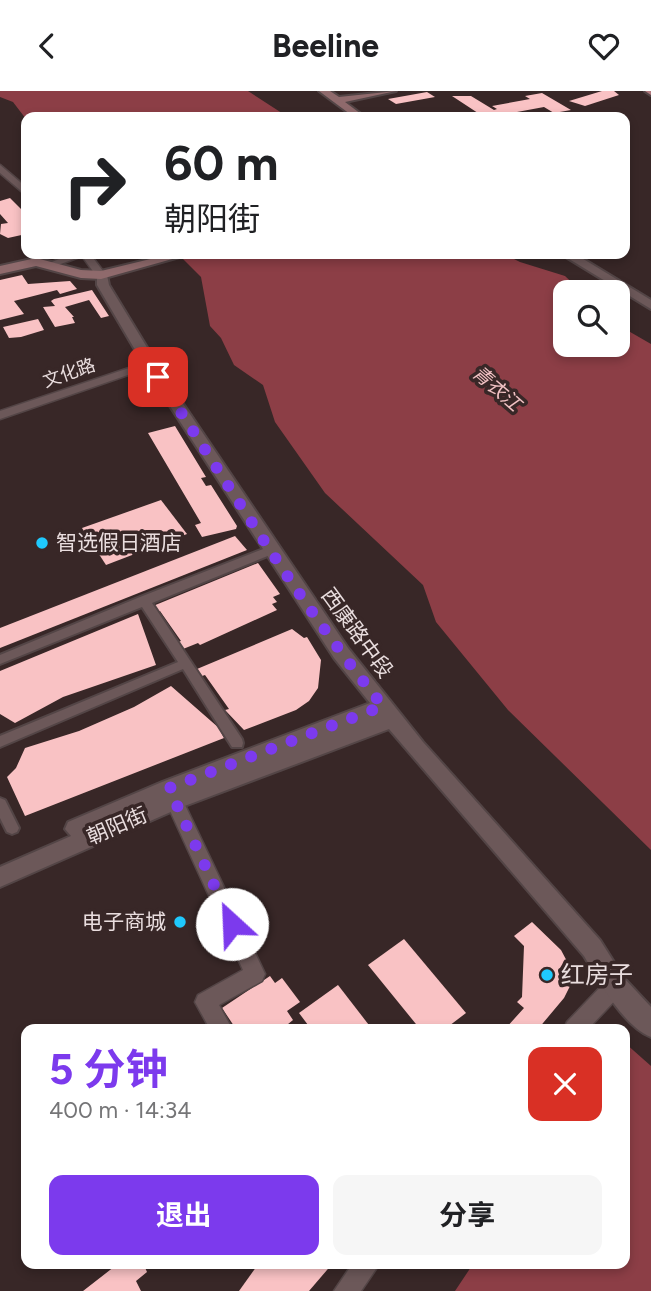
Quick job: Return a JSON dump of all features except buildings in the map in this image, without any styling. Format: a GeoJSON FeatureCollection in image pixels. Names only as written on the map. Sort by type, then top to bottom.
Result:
{"type":"FeatureCollection","features":[{"type":"Feature","properties":{"kind":"main road"},"geometry":{"type":"LineString","coordinates":[[324,91],[354,112]]}},
{"type":"Feature","properties":{"kind":"main road"},"geometry":{"type":"LineString","coordinates":[[338,100],[391,91]]}},
{"type":"Feature","properties":{"kind":"main road"},"geometry":{"type":"LineString","coordinates":[[0,263],[22,259]]}},
{"type":"Feature","properties":{"kind":"main road"},"geometry":{"type":"LineString","coordinates":[[0,271],[28,259]]}},
{"type":"Feature","properties":{"kind":"main road"},"geometry":{"type":"LineString","coordinates":[[37,259],[81,274],[101,275],[164,259]]}},
{"type":"Feature","properties":{"kind":"street"},"geometry":{"type":"LineString","coordinates":[[0,168],[4,176],[21,188]]}},
{"type":"Feature","properties":{"kind":"street"},"geometry":{"type":"LineString","coordinates":[[50,265],[66,259]]}},
{"type":"Feature","properties":{"kind":"street","name":"西康路中段"},"geometry":{"type":"LineString","coordinates":[[89,259],[101,275],[103,285],[150,363],[341,653],[388,712],[592,948],[614,986],[642,1017]]}},
{"type":"Feature","properties":{"kind":"street"},"geometry":{"type":"LineString","coordinates":[[576,259],[648,298]]}},
{"type":"Feature","properties":{"kind":"street","name":"文化路"},"geometry":{"type":"LineString","coordinates":[[0,415],[150,363]]}},
{"type":"Feature","properties":{"kind":"street"},"geometry":{"type":"LineString","coordinates":[[0,660],[271,550]]}},
{"type":"Feature","properties":{"kind":"street"},"geometry":{"type":"LineString","coordinates":[[144,600],[237,743]]}},
{"type":"Feature","properties":{"kind":"street"},"geometry":{"type":"LineString","coordinates":[[0,743],[186,663]]}},
{"type":"Feature","properties":{"kind":"street","name":"朝阳街"},"geometry":{"type":"LineString","coordinates":[[0,863],[388,712]]}},
{"type":"Feature","properties":{"kind":"street"},"geometry":{"type":"LineString","coordinates":[[172,794],[255,974],[205,1002],[219,1024]]}},
{"type":"Feature","properties":{"kind":"street","name":"朝阳街"},"geometry":{"type":"LineString","coordinates":[[0,877],[172,794]]}},
{"type":"Feature","properties":{"kind":"street"},"geometry":{"type":"LineString","coordinates":[[0,804],[12,828]]}},
{"type":"Feature","properties":{"kind":"street"},"geometry":{"type":"LineString","coordinates":[[579,1024],[614,986]]}},
{"type":"Feature","properties":{"kind":"street"},"geometry":{"type":"LineString","coordinates":[[346,1291],[363,1269]]}},
{"type":"Feature","properties":{"kind":"water"},"geometry":{"type":"Polygon","coordinates":[[[0,91],[248,91],[280,112],[21,112],[13,102],[0,97],[0,91]]]}},
{"type":"Feature","properties":{"kind":"water","name":"青衣江"},"geometry":{"type":"Polygon","coordinates":[[[183,259],[514,259],[565,276],[569,280],[553,280],[553,357],[630,357],[630,332],[651,344],[651,850],[508,710],[436,622],[423,585],[325,493],[275,422],[263,385],[234,365],[221,338],[210,326],[201,277],[183,259]]]}},
{"type":"Feature","properties":{"kind":"water"},"geometry":{"type":"Polygon","coordinates":[[[651,1023],[651,1291],[455,1291],[470,1269],[630,1269],[630,1043],[651,1023]]]}},
{"type":"Feature","properties":{"kind":"pier"},"geometry":{"type":"Polygon","coordinates":[[[651,1020],[651,1066],[630,1047],[630,1039],[651,1020]]]}},
{"type":"Feature","properties":{"kind":"place","name":"智选假日酒店"},"geometry":{"type":"Point","coordinates":[42,543]}},
{"type":"Feature","properties":{"kind":"place","name":"电子商城"},"geometry":{"type":"Point","coordinates":[180,922]}},
{"type":"Feature","properties":{"kind":"place","name":"红房子"},"geometry":{"type":"Point","coordinates":[547,975]}},
{"type":"Feature","properties":{"kind":"route"},"geometry":{"type":"LineString","coordinates":[[158,377],[280,565],[341,653],[383,706],[169,788],[232,924]]}}]}
